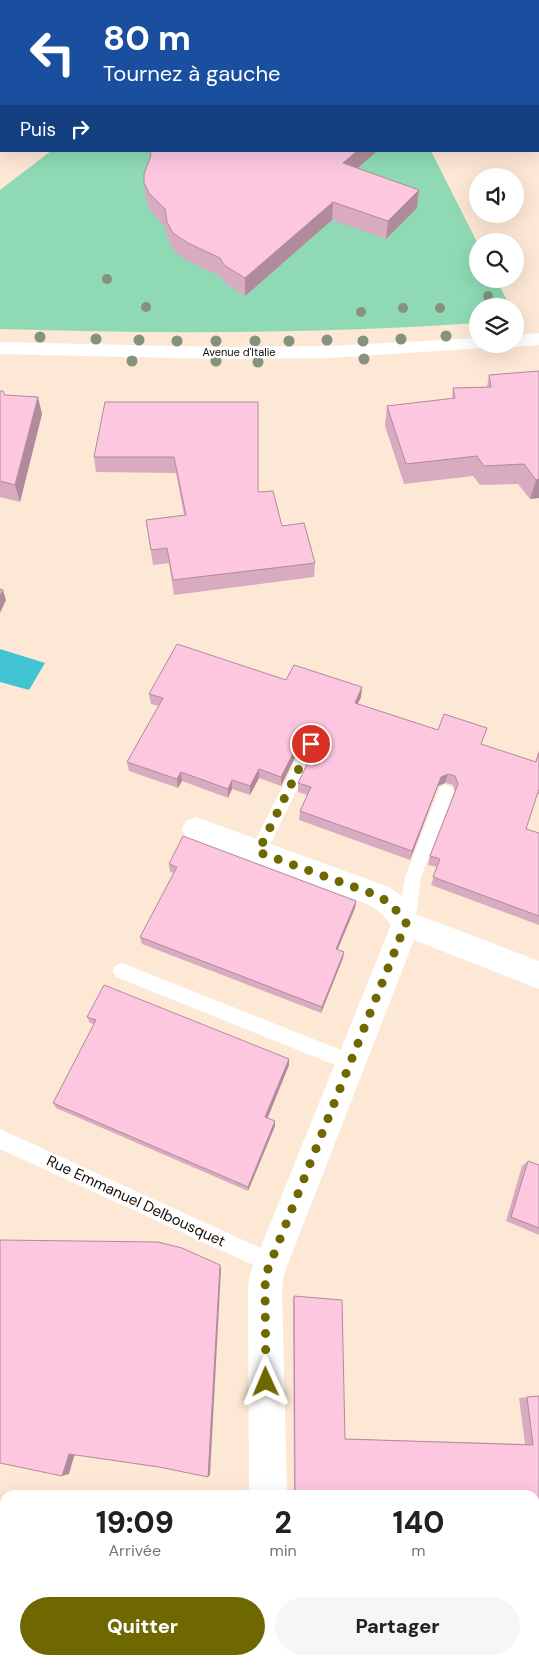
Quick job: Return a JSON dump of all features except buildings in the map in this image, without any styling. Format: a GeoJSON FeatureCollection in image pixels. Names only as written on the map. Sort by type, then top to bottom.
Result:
{"type":"FeatureCollection","features":[{"type":"Feature","properties":{"kind":"street"},"geometry":{"type":"LineString","coordinates":[[524,340],[539,339]]}},
{"type":"Feature","properties":{"kind":"street","name":"Avenue d'Italie"},"geometry":{"type":"LineString","coordinates":[[0,348],[218,353],[376,351],[469,345]]}},
{"type":"Feature","properties":{"kind":"street"},"geometry":{"type":"LineString","coordinates":[[196,829],[379,896],[392,905],[406,923],[539,975]]}},
{"type":"Feature","properties":{"kind":"street"},"geometry":{"type":"LineString","coordinates":[[268,1490],[266,1274],[406,923]]}},
{"type":"Feature","properties":{"kind":"lane"},"geometry":{"type":"LineString","coordinates":[[258,852],[311,744]]}},
{"type":"Feature","properties":{"kind":"lane"},"geometry":{"type":"LineString","coordinates":[[406,923],[413,876],[446,792]]}},
{"type":"Feature","properties":{"kind":"lane"},"geometry":{"type":"LineString","coordinates":[[122,971],[350,1062]]}},
{"type":"Feature","properties":{"kind":"lane","name":"Rue Emmanuel Delbousquet"},"geometry":{"type":"LineString","coordinates":[[0,1139],[271,1264]]}},
{"type":"Feature","properties":{"kind":"green space"},"geometry":{"type":"Polygon","coordinates":[[[50,152],[432,152],[472,233],[469,233],[469,288],[501,288],[506,298],[469,298],[469,324],[417,327],[238,332],[0,329],[0,190],[50,152]]]}},
{"type":"Feature","properties":{"kind":"water"},"geometry":{"type":"Polygon","coordinates":[[[0,649],[45,663],[29,690],[0,682],[0,649]]]}},
{"type":"Feature","properties":{"kind":"route"},"geometry":{"type":"LineString","coordinates":[[266,1382],[266,1274],[406,923],[392,905],[379,896],[258,852],[311,744]]}}]}
